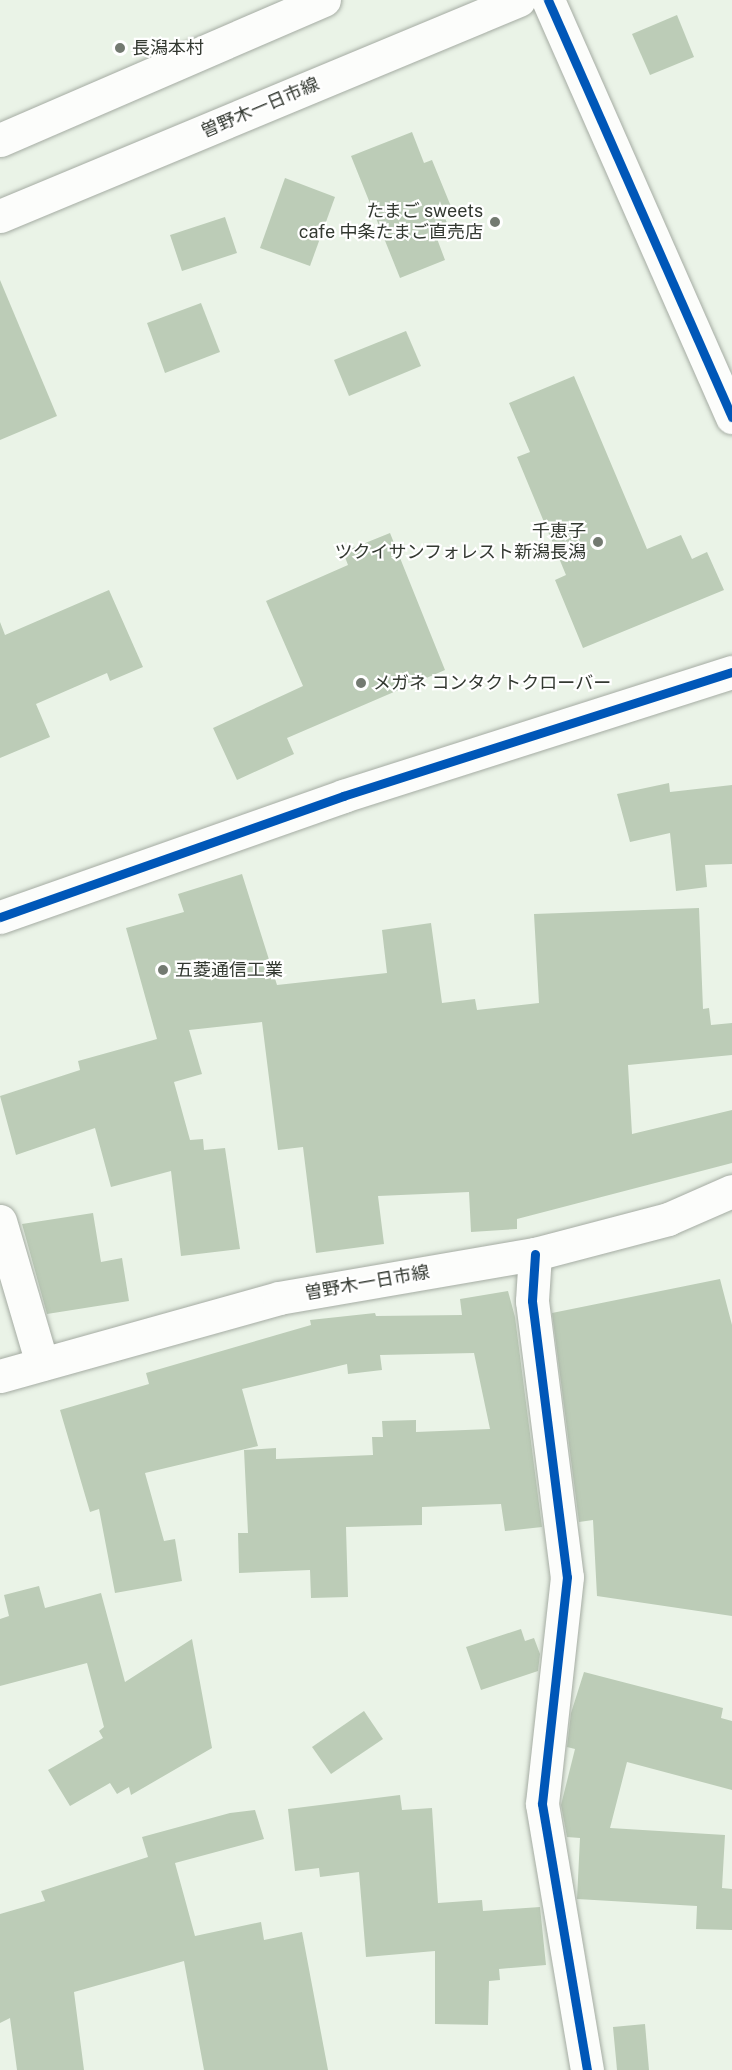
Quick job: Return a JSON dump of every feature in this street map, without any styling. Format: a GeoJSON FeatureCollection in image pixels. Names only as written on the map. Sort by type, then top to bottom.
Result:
{"type":"FeatureCollection","features":[{"type":"Feature","properties":{"kind":"street"},"geometry":{"type":"LineString","coordinates":[[0,140],[324,0]]}},
{"type":"Feature","properties":{"kind":"street","name":"曽野木一日市線"},"geometry":{"type":"LineString","coordinates":[[0,216],[519,0]]}},
{"type":"Feature","properties":{"kind":"street"},"geometry":{"type":"LineString","coordinates":[[548,0],[732,417]]}},
{"type":"Feature","properties":{"kind":"street"},"geometry":{"type":"LineString","coordinates":[[0,917],[343,796],[732,672]]}},
{"type":"Feature","properties":{"kind":"street","name":"曽野木一日市線"},"geometry":{"type":"LineString","coordinates":[[0,1376],[279,1298],[535,1254],[668,1219],[732,1191]]}},
{"type":"Feature","properties":{"kind":"street"},"geometry":{"type":"LineString","coordinates":[[0,1221],[42,1365]]}},
{"type":"Feature","properties":{"kind":"street"},"geometry":{"type":"LineString","coordinates":[[535,1254],[532,1301],[567,1577],[542,1804],[587,2070]]}},
{"type":"Feature","properties":{"kind":"building"},"geometry":{"type":"Polygon","coordinates":[[[677,15],[694,57],[650,75],[632,34],[677,15]]]}},
{"type":"Feature","properties":{"kind":"building"},"geometry":{"type":"Polygon","coordinates":[[[412,132],[424,163],[432,160],[452,209],[443,213],[447,223],[433,228],[445,260],[400,278],[351,156],[412,132]]]}},
{"type":"Feature","properties":{"kind":"building"},"geometry":{"type":"Polygon","coordinates":[[[285,178],[335,197],[310,266],[260,248],[285,178]]]}},
{"type":"Feature","properties":{"kind":"building"},"geometry":{"type":"Polygon","coordinates":[[[225,217],[237,253],[182,271],[170,235],[225,217]]]}},
{"type":"Feature","properties":{"kind":"building"},"geometry":{"type":"Polygon","coordinates":[[[0,280],[57,416],[0,440],[0,280]]]}},
{"type":"Feature","properties":{"kind":"building"},"geometry":{"type":"Polygon","coordinates":[[[201,303],[220,352],[165,373],[147,323],[201,303]]]}},
{"type":"Feature","properties":{"kind":"building"},"geometry":{"type":"Polygon","coordinates":[[[406,331],[421,366],[349,396],[334,360],[406,331]]]}},
{"type":"Feature","properties":{"kind":"building","name":"千恵子 ツクイサンフォレスト新潟長潟"},"geometry":{"type":"Polygon","coordinates":[[[574,376],[647,549],[681,535],[692,559],[707,552],[724,590],[583,648],[555,580],[566,575],[517,457],[530,452],[509,403],[574,376]]]}},
{"type":"Feature","properties":{"kind":"building"},"geometry":{"type":"Polygon","coordinates":[[[390,533],[445,670],[287,738],[294,754],[237,780],[213,728],[303,686],[266,601],[348,565],[343,552],[390,533]]]}},
{"type":"Feature","properties":{"kind":"building"},"geometry":{"type":"Polygon","coordinates":[[[109,590],[143,667],[110,681],[107,673],[36,704],[50,737],[0,758],[0,622],[5,635],[109,590]]]}},
{"type":"Feature","properties":{"kind":"building"},"geometry":{"type":"Polygon","coordinates":[[[669,783],[670,792],[732,785],[732,864],[705,865],[707,887],[676,891],[670,833],[630,842],[617,794],[669,783]]]}},
{"type":"Feature","properties":{"kind":"building"},"geometry":{"type":"Polygon","coordinates":[[[242,874],[277,985],[387,973],[382,930],[431,923],[442,1003],[475,999],[477,1010],[539,1003],[534,914],[699,908],[703,1009],[709,1008],[711,1025],[732,1023],[732,1055],[628,1065],[632,1134],[732,1110],[732,1163],[517,1219],[517,1229],[471,1232],[469,1192],[378,1196],[384,1244],[316,1253],[303,1147],[278,1150],[262,1022],[189,1030],[202,1074],[174,1082],[190,1140],[203,1139],[204,1150],[225,1148],[240,1249],[181,1256],[171,1171],[111,1187],[95,1128],[16,1155],[0,1096],[80,1070],[78,1061],[157,1039],[126,928],[184,912],[178,894],[242,874]]]}},
{"type":"Feature","properties":{"kind":"building"},"geometry":{"type":"Polygon","coordinates":[[[93,1213],[101,1262],[122,1258],[129,1301],[47,1314],[22,1224],[93,1213]]]}},
{"type":"Feature","properties":{"kind":"building"},"geometry":{"type":"Polygon","coordinates":[[[720,1279],[732,1325],[732,1616],[597,1596],[593,1520],[579,1522],[552,1313],[720,1279]]]}},
{"type":"Feature","properties":{"kind":"building"},"geometry":{"type":"Polygon","coordinates":[[[508,1291],[515,1317],[542,1527],[505,1531],[501,1504],[422,1507],[422,1525],[346,1527],[348,1597],[311,1598],[310,1570],[239,1573],[238,1533],[248,1533],[244,1450],[276,1448],[276,1459],[373,1455],[372,1437],[383,1437],[382,1421],[416,1420],[416,1432],[490,1429],[474,1353],[380,1355],[382,1370],[348,1374],[347,1364],[242,1389],[258,1446],[145,1473],[164,1541],[175,1539],[182,1581],[115,1593],[99,1509],[90,1512],[60,1410],[149,1384],[146,1373],[311,1325],[310,1320],[375,1313],[376,1316],[462,1315],[460,1299],[508,1291]]]}},
{"type":"Feature","properties":{"kind":"building"},"geometry":{"type":"Polygon","coordinates":[[[39,1586],[45,1608],[101,1593],[125,1682],[192,1639],[212,1748],[131,1795],[129,1787],[117,1794],[110,1783],[70,1806],[48,1770],[103,1738],[99,1731],[104,1727],[87,1663],[0,1686],[0,1619],[9,1616],[4,1595],[39,1586]]]}},
{"type":"Feature","properties":{"kind":"building"},"geometry":{"type":"Polygon","coordinates":[[[521,1629],[525,1641],[534,1638],[540,1654],[538,1671],[481,1690],[466,1647],[521,1629]]]}},
{"type":"Feature","properties":{"kind":"building"},"geometry":{"type":"Polygon","coordinates":[[[584,1672],[723,1708],[721,1718],[732,1721],[732,1790],[627,1762],[610,1828],[725,1835],[722,1888],[732,1889],[732,1930],[696,1929],[697,1906],[577,1899],[580,1838],[567,1837],[561,1805],[575,1749],[567,1747],[571,1713],[584,1672]]]}},
{"type":"Feature","properties":{"kind":"building"},"geometry":{"type":"Polygon","coordinates":[[[364,1711],[383,1739],[331,1774],[312,1747],[364,1711]]]}},
{"type":"Feature","properties":{"kind":"building"},"geometry":{"type":"Polygon","coordinates":[[[400,1795],[402,1810],[432,1808],[438,1903],[482,1900],[483,1911],[540,1907],[546,1965],[499,1969],[500,1980],[489,1981],[488,2025],[435,2024],[435,1951],[366,1957],[359,1872],[320,1877],[319,1868],[295,1871],[288,1809],[400,1795]]]}},
{"type":"Feature","properties":{"kind":"building"},"geometry":{"type":"Polygon","coordinates":[[[255,1810],[264,1839],[175,1863],[195,1936],[261,1922],[264,1940],[302,1932],[328,2070],[204,2070],[184,1961],[74,1992],[84,2070],[17,2070],[10,2018],[0,2023],[0,1914],[45,1901],[41,1891],[148,1857],[142,1837],[230,1813],[255,1810]]]}},
{"type":"Feature","properties":{"kind":"building"},"geometry":{"type":"Polygon","coordinates":[[[645,2024],[649,2070],[617,2070],[613,2027],[645,2024]]]}},
{"type":"Feature","properties":{"kind":"cycle path"},"geometry":{"type":"LineString","coordinates":[[548,0],[732,417]]}},
{"type":"Feature","properties":{"kind":"cycle path"},"geometry":{"type":"LineString","coordinates":[[0,917],[343,796],[732,672]]}},
{"type":"Feature","properties":{"kind":"cycle path"},"geometry":{"type":"LineString","coordinates":[[535,1254],[532,1301],[567,1577],[542,1804],[587,2070]]}},
{"type":"Feature","properties":{"kind":"place","name":"長潟本村"},"geometry":{"type":"Point","coordinates":[120,48]}},
{"type":"Feature","properties":{"kind":"place","name":"たまご sweets cafe 中条たまご直売店"},"geometry":{"type":"Point","coordinates":[495,222]}},
{"type":"Feature","properties":{"kind":"place","name":"千恵子 ツクイサンフォレスト新潟長潟"},"geometry":{"type":"Point","coordinates":[598,542]}},
{"type":"Feature","properties":{"kind":"place","name":"メガネ コンタクトクローバー"},"geometry":{"type":"Point","coordinates":[361,683]}},
{"type":"Feature","properties":{"kind":"place","name":"五菱通信工業"},"geometry":{"type":"Point","coordinates":[163,970]}}]}
